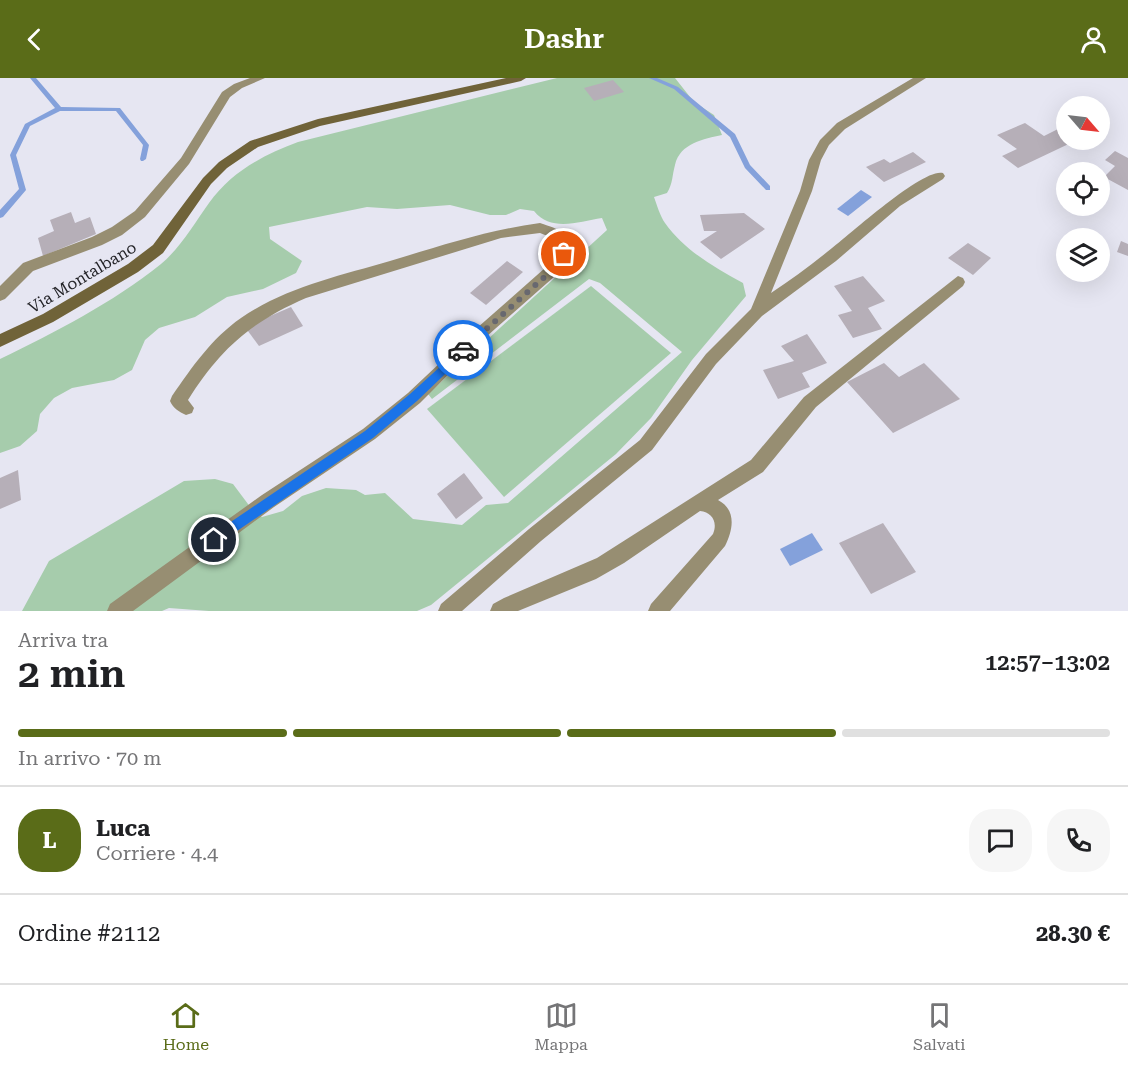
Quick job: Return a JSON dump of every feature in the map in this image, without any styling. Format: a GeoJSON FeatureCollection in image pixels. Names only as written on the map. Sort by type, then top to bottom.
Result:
{"type":"FeatureCollection","features":[{"type":"Feature","properties":{"kind":"street"},"geometry":{"type":"LineString","coordinates":[[0,295],[28,267],[97,241],[117,231],[140,214],[185,161],[226,95],[238,86],[260,78]]}},
{"type":"Feature","properties":{"kind":"street","name":"Via Montalbano"},"geometry":{"type":"LineString","coordinates":[[0,341],[48,318],[142,262],[168,238],[188,205],[207,181],[223,165],[254,144],[318,123],[521,78]]}},
{"type":"Feature","properties":{"kind":"street"},"geometry":{"type":"LineString","coordinates":[[757,312],[806,191],[815,160],[824,143],[840,126],[921,78]]}},
{"type":"Feature","properties":{"kind":"street"},"geometry":{"type":"LineString","coordinates":[[448,611],[535,535],[646,445],[711,358],[757,312],[797,280],[831,257],[895,203],[939,176]]}},
{"type":"Feature","properties":{"kind":"street"},"geometry":{"type":"LineString","coordinates":[[117,611],[268,501],[369,434],[414,398],[482,332],[550,272],[564,254],[562,240],[555,233],[540,228],[501,233],[302,293],[274,304],[231,332],[195,375],[178,401],[186,408]]}},
{"type":"Feature","properties":{"kind":"street"},"geometry":{"type":"LineString","coordinates":[[500,611],[512,603],[589,572],[630,549],[698,502],[757,466],[810,402],[958,282]]}},
{"type":"Feature","properties":{"kind":"street"},"geometry":{"type":"LineString","coordinates":[[658,611],[719,540],[723,530],[723,519],[718,509],[707,503],[698,502]]}},
{"type":"Feature","properties":{"kind":"green space"},"geometry":{"type":"Polygon","coordinates":[[[557,78],[675,78],[694,102],[714,115],[722,135],[687,147],[678,158],[667,193],[654,197],[665,223],[681,242],[701,258],[743,283],[746,296],[692,360],[651,418],[616,454],[431,605],[417,611],[209,611],[169,608],[162,611],[22,611],[49,561],[184,481],[215,479],[233,484],[254,512],[262,517],[283,511],[302,496],[326,488],[356,490],[365,495],[385,493],[413,519],[462,525],[486,505],[508,503],[682,352],[600,283],[589,279],[432,399],[428,394],[607,230],[602,218],[565,224],[548,222],[534,211],[520,209],[506,215],[490,215],[450,205],[397,209],[367,207],[269,227],[270,239],[302,261],[296,273],[263,289],[227,297],[195,317],[159,328],[145,340],[132,370],[114,380],[72,388],[54,398],[40,414],[37,431],[20,446],[0,453],[0,359],[83,316],[161,264],[181,243],[218,192],[227,182],[249,166],[298,142],[557,78]]]}},
{"type":"Feature","properties":{"kind":"green space"},"geometry":{"type":"Polygon","coordinates":[[[591,286],[671,353],[504,497],[427,409],[591,286]]]}},
{"type":"Feature","properties":{"kind":"water"},"geometry":{"type":"Polygon","coordinates":[[[861,190],[872,197],[848,216],[837,209],[861,190]]]}},
{"type":"Feature","properties":{"kind":"water"},"geometry":{"type":"Polygon","coordinates":[[[812,533],[823,550],[790,566],[780,549],[812,533]]]}},
{"type":"Feature","properties":{"kind":"building"},"geometry":{"type":"Polygon","coordinates":[[[613,80],[624,92],[594,101],[584,88],[613,80]]]}},
{"type":"Feature","properties":{"kind":"building"},"geometry":{"type":"Polygon","coordinates":[[[1025,123],[1044,136],[1056,130],[1056,150],[1018,168],[1002,156],[1017,149],[997,135],[1025,123]]]}},
{"type":"Feature","properties":{"kind":"building"},"geometry":{"type":"Polygon","coordinates":[[[1115,151],[1128,158],[1128,190],[1110,180],[1110,171],[1115,166],[1105,160],[1115,151]]]}},
{"type":"Feature","properties":{"kind":"building"},"geometry":{"type":"Polygon","coordinates":[[[913,152],[926,162],[884,182],[866,167],[884,159],[890,163],[913,152]]]}},
{"type":"Feature","properties":{"kind":"building"},"geometry":{"type":"Polygon","coordinates":[[[71,212],[75,223],[90,217],[96,234],[43,256],[38,238],[54,231],[50,220],[71,212]]]}},
{"type":"Feature","properties":{"kind":"building"},"geometry":{"type":"Polygon","coordinates":[[[744,213],[765,229],[721,259],[700,242],[717,231],[704,231],[700,215],[744,213]]]}},
{"type":"Feature","properties":{"kind":"building"},"geometry":{"type":"Polygon","coordinates":[[[1121,241],[1128,244],[1128,256],[1117,252],[1121,241]]]}},
{"type":"Feature","properties":{"kind":"building"},"geometry":{"type":"Polygon","coordinates":[[[968,243],[991,258],[973,275],[948,258],[968,243]]]}},
{"type":"Feature","properties":{"kind":"building"},"geometry":{"type":"Polygon","coordinates":[[[507,261],[523,272],[486,305],[470,293],[507,261]]]}},
{"type":"Feature","properties":{"kind":"building"},"geometry":{"type":"Polygon","coordinates":[[[863,276],[885,301],[868,308],[882,329],[853,338],[838,315],[852,311],[834,286],[863,276]]]}},
{"type":"Feature","properties":{"kind":"building"},"geometry":{"type":"Polygon","coordinates":[[[291,307],[303,326],[259,346],[245,327],[291,307]]]}},
{"type":"Feature","properties":{"kind":"building"},"geometry":{"type":"Polygon","coordinates":[[[807,334],[827,363],[802,373],[810,387],[778,399],[763,370],[794,361],[781,346],[807,334]]]}},
{"type":"Feature","properties":{"kind":"building"},"geometry":{"type":"Polygon","coordinates":[[[884,363],[899,377],[924,363],[960,399],[893,433],[847,382],[884,363]]]}},
{"type":"Feature","properties":{"kind":"building"},"geometry":{"type":"Polygon","coordinates":[[[18,470],[21,500],[0,509],[0,478],[18,470]]]}},
{"type":"Feature","properties":{"kind":"building"},"geometry":{"type":"Polygon","coordinates":[[[464,473],[483,498],[456,519],[437,494],[464,473]]]}},
{"type":"Feature","properties":{"kind":"building"},"geometry":{"type":"Polygon","coordinates":[[[883,523],[916,572],[871,594],[839,543],[883,523]]]}},
{"type":"Feature","properties":{"kind":"waterway"},"geometry":{"type":"LineString","coordinates":[[33,78],[59,109]]}},
{"type":"Feature","properties":{"kind":"waterway"},"geometry":{"type":"LineString","coordinates":[[652,78],[676,88],[733,136],[747,166],[768,188]]}},
{"type":"Feature","properties":{"kind":"waterway"},"geometry":{"type":"LineString","coordinates":[[0,215],[23,190],[13,155],[27,125],[59,109]]}},
{"type":"Feature","properties":{"kind":"waterway"},"geometry":{"type":"LineString","coordinates":[[59,109],[118,109],[146,145],[143,159]]}},
{"type":"Feature","properties":{"kind":"way so far"},"geometry":{"type":"LineString","coordinates":[[463,350],[550,272],[564,254]]}},
{"type":"Feature","properties":{"kind":"route"},"geometry":{"type":"LineString","coordinates":[[214,540],[369,434],[414,398],[463,350]]}}]}
